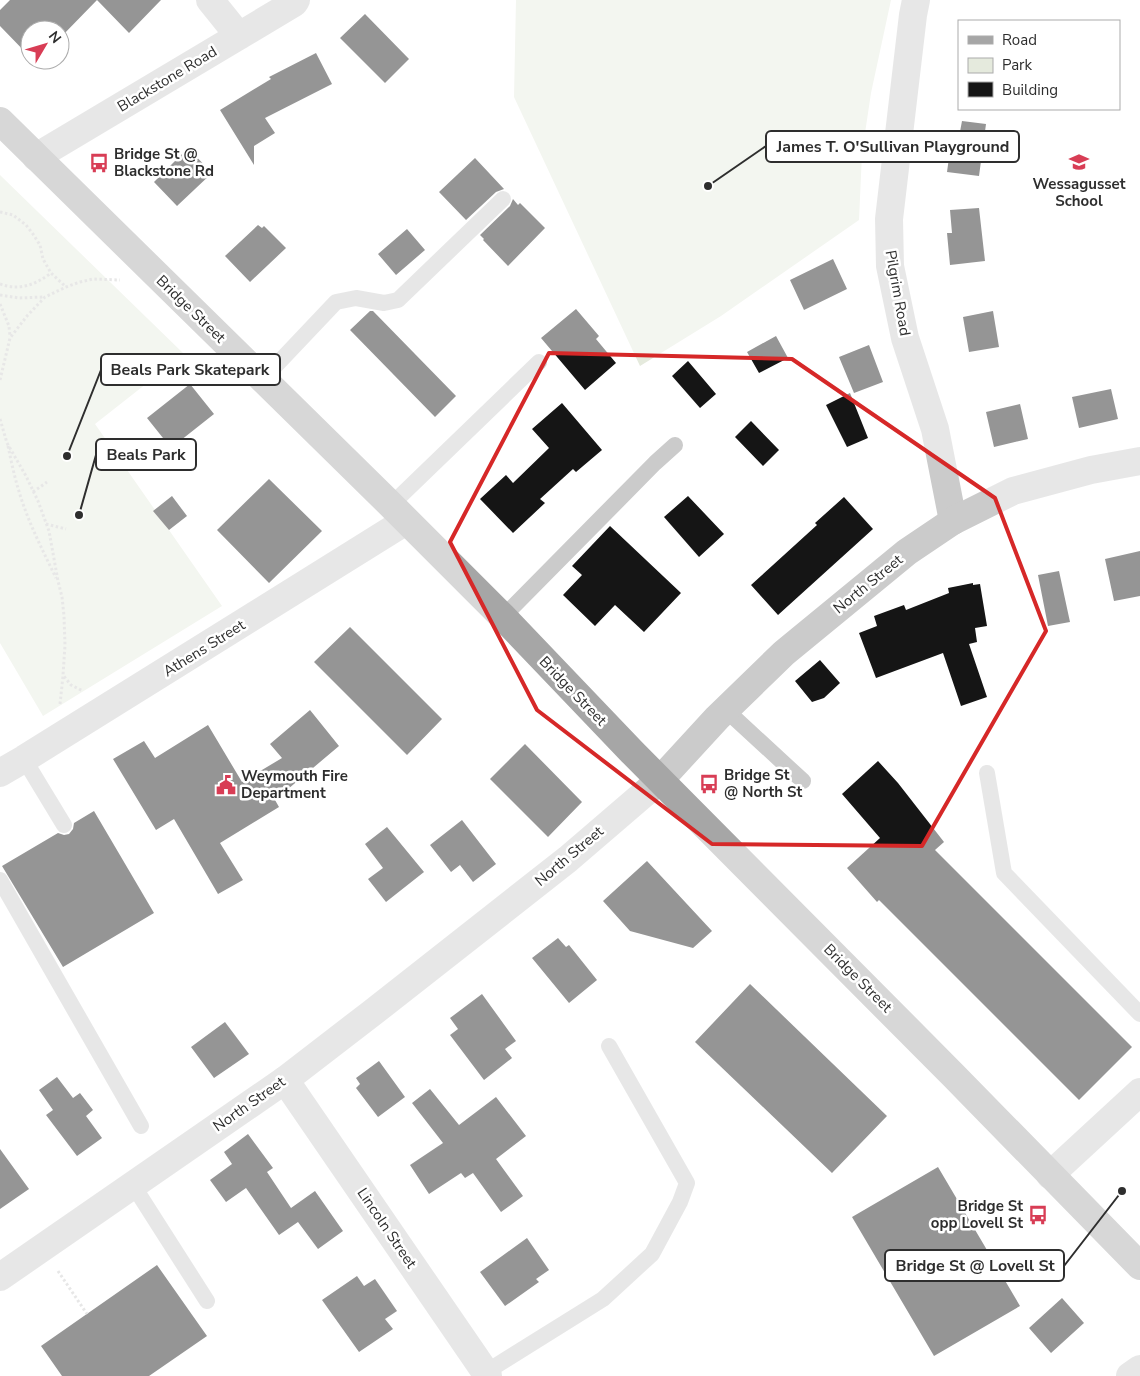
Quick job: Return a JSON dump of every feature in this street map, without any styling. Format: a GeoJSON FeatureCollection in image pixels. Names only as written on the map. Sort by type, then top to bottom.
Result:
{"type":"FeatureCollection","features":[{"type":"Feature","properties":{"kind":"main road","name":"Bridge Street"},"geometry":{"type":"LineString","coordinates":[[0,121],[503,617],[660,780],[1140,1266]]}},
{"type":"Feature","properties":{"kind":"street"},"geometry":{"type":"LineString","coordinates":[[210,0],[238,36]]}},
{"type":"Feature","properties":{"kind":"street","name":"Blackstone Road"},"geometry":{"type":"LineString","coordinates":[[36,156],[294,3],[296,0]]}},
{"type":"Feature","properties":{"kind":"street","name":"Pilgrim Road"},"geometry":{"type":"LineString","coordinates":[[916,0],[889,219],[890,266],[905,338],[935,429],[953,521]]}},
{"type":"Feature","properties":{"kind":"street","name":"North Street"},"geometry":{"type":"LineString","coordinates":[[0,1277],[286,1080],[568,859],[660,780],[726,710],[784,653],[907,552],[953,521],[1013,492],[1091,470],[1140,460]]}},
{"type":"Feature","properties":{"kind":"street","name":"Athens Street"},"geometry":{"type":"LineString","coordinates":[[0,773],[399,513]]}},
{"type":"Feature","properties":{"kind":"street","name":"Lincoln Street"},"geometry":{"type":"LineString","coordinates":[[286,1080],[487,1374]]}},
{"type":"Feature","properties":{"kind":"street"},"geometry":{"type":"LineString","coordinates":[[1050,1175],[1140,1092]]}},
{"type":"Feature","properties":{"kind":"street"},"geometry":{"type":"LineString","coordinates":[[1130,1376],[1140,1369]]}},
{"type":"Feature","properties":{"kind":"lane"},"geometry":{"type":"LineString","coordinates":[[263,379],[336,302],[356,298],[384,303],[398,300],[503,200]]}},
{"type":"Feature","properties":{"kind":"lane"},"geometry":{"type":"LineString","coordinates":[[399,513],[539,362]]}},
{"type":"Feature","properties":{"kind":"lane"},"geometry":{"type":"LineString","coordinates":[[503,617],[675,445]]}},
{"type":"Feature","properties":{"kind":"lane"},"geometry":{"type":"LineString","coordinates":[[726,710],[803,781]]}},
{"type":"Feature","properties":{"kind":"lane"},"geometry":{"type":"LineString","coordinates":[[24,759],[64,826]]}},
{"type":"Feature","properties":{"kind":"lane"},"geometry":{"type":"LineString","coordinates":[[987,773],[1004,872],[1140,1014]]}},
{"type":"Feature","properties":{"kind":"lane"},"geometry":{"type":"LineString","coordinates":[[0,880],[141,1126]]}},
{"type":"Feature","properties":{"kind":"lane"},"geometry":{"type":"LineString","coordinates":[[487,1374],[603,1299],[652,1254],[680,1202],[687,1183],[609,1046]]}},
{"type":"Feature","properties":{"kind":"lane"},"geometry":{"type":"LineString","coordinates":[[133,1185],[207,1301]]}},
{"type":"Feature","properties":{"kind":"path"},"geometry":{"type":"LineString","coordinates":[[0,212],[13,215],[30,229],[40,246],[43,259],[51,273],[66,287]]}},
{"type":"Feature","properties":{"kind":"path"},"geometry":{"type":"LineString","coordinates":[[0,284],[13,287],[26,286],[39,282],[51,273]]}},
{"type":"Feature","properties":{"kind":"path"},"geometry":{"type":"LineString","coordinates":[[10,338],[45,297],[66,287],[93,279],[120,280]]}},
{"type":"Feature","properties":{"kind":"path"},"geometry":{"type":"LineString","coordinates":[[0,295],[19,298],[45,297]]}},
{"type":"Feature","properties":{"kind":"path"},"geometry":{"type":"LineString","coordinates":[[0,304],[9,326],[10,338],[0,380]]}},
{"type":"Feature","properties":{"kind":"path"},"geometry":{"type":"LineString","coordinates":[[0,419],[25,510],[34,534],[58,581]]}},
{"type":"Feature","properties":{"kind":"path"},"geometry":{"type":"LineString","coordinates":[[7,443],[33,492],[46,524],[54,556],[64,616],[65,645],[60,707]]}},
{"type":"Feature","properties":{"kind":"path"},"geometry":{"type":"LineString","coordinates":[[33,492],[47,482]]}},
{"type":"Feature","properties":{"kind":"path"},"geometry":{"type":"LineString","coordinates":[[46,524],[66,529]]}},
{"type":"Feature","properties":{"kind":"path"},"geometry":{"type":"LineString","coordinates":[[63,675],[71,685],[86,692]]}},
{"type":"Feature","properties":{"kind":"path"},"geometry":{"type":"LineString","coordinates":[[43,1247],[87,1314]]}},
{"type":"Feature","properties":{"kind":"highlighted area"},"geometry":{"type":"Polygon","coordinates":[[[549,353],[792,359],[995,498],[1046,631],[922,846],[712,844],[537,710],[450,542],[549,353]]]}},
{"type":"Feature","properties":{"kind":"green space"},"geometry":{"type":"Polygon","coordinates":[[[516,0],[891,0],[871,93],[862,153],[859,220],[721,316],[640,366],[514,97],[516,0]]]}},
{"type":"Feature","properties":{"kind":"green space"},"geometry":{"type":"Polygon","coordinates":[[[0,175],[184,354],[95,424],[222,606],[43,716],[0,643],[0,175]]]}},
{"type":"Feature","properties":{"kind":"building"},"geometry":{"type":"Polygon","coordinates":[[[10,0],[97,0],[70,28],[70,20],[20,20],[20,47],[0,26],[0,10],[10,0]]]}},
{"type":"Feature","properties":{"kind":"building"},"geometry":{"type":"Polygon","coordinates":[[[97,0],[161,0],[129,33],[97,0]]]}},
{"type":"Feature","properties":{"kind":"building"},"geometry":{"type":"Polygon","coordinates":[[[365,14],[409,59],[385,83],[340,38],[365,14]]]}},
{"type":"Feature","properties":{"kind":"building"},"geometry":{"type":"Polygon","coordinates":[[[316,53],[332,84],[265,118],[275,133],[254,146],[254,165],[220,110],[271,79],[269,77],[316,53]]]}},
{"type":"Feature","properties":{"kind":"building"},"geometry":{"type":"Polygon","coordinates":[[[962,121],[986,124],[979,176],[947,172],[952,136],[959,137],[962,121]]]}},
{"type":"Feature","properties":{"kind":"building"},"geometry":{"type":"Polygon","coordinates":[[[188,148],[212,173],[177,206],[154,182],[188,148]]]}},
{"type":"Feature","properties":{"kind":"building"},"geometry":{"type":"Polygon","coordinates":[[[475,158],[504,189],[496,192],[466,220],[439,192],[475,158]]]}},
{"type":"Feature","properties":{"kind":"building"},"geometry":{"type":"Polygon","coordinates":[[[513,199],[518,205],[520,203],[545,228],[508,266],[480,235],[510,206],[513,199]]]}},
{"type":"Feature","properties":{"kind":"building"},"geometry":{"type":"Polygon","coordinates":[[[979,208],[985,261],[950,265],[947,233],[952,233],[950,210],[979,208]]]}},
{"type":"Feature","properties":{"kind":"building"},"geometry":{"type":"Polygon","coordinates":[[[258,225],[262,228],[264,226],[286,248],[250,282],[225,256],[258,225]]]}},
{"type":"Feature","properties":{"kind":"building"},"geometry":{"type":"Polygon","coordinates":[[[407,229],[425,250],[396,275],[378,254],[407,229]]]}},
{"type":"Feature","properties":{"kind":"building"},"geometry":{"type":"Polygon","coordinates":[[[833,259],[847,289],[804,310],[790,280],[833,259]]]}},
{"type":"Feature","properties":{"kind":"building"},"geometry":{"type":"Polygon","coordinates":[[[576,309],[599,336],[596,339],[616,363],[585,390],[541,338],[576,309]]]}},
{"type":"Feature","properties":{"kind":"building"},"geometry":{"type":"Polygon","coordinates":[[[370,311],[373,311],[456,396],[435,417],[350,330],[370,311]]]}},
{"type":"Feature","properties":{"kind":"building"},"geometry":{"type":"Polygon","coordinates":[[[993,311],[999,347],[969,352],[963,317],[993,311]]]}},
{"type":"Feature","properties":{"kind":"building"},"geometry":{"type":"Polygon","coordinates":[[[776,336],[788,358],[759,373],[747,352],[776,336]]]}},
{"type":"Feature","properties":{"kind":"building"},"geometry":{"type":"Polygon","coordinates":[[[869,345],[883,382],[854,393],[839,357],[869,345]]]}},
{"type":"Feature","properties":{"kind":"building"},"geometry":{"type":"Polygon","coordinates":[[[688,361],[716,394],[700,408],[672,376],[688,361]]]}},
{"type":"Feature","properties":{"kind":"building"},"geometry":{"type":"Polygon","coordinates":[[[190,384],[214,414],[171,448],[147,418],[190,384]]]}},
{"type":"Feature","properties":{"kind":"building"},"geometry":{"type":"Polygon","coordinates":[[[1111,389],[1118,419],[1079,428],[1072,397],[1111,389]]]}},
{"type":"Feature","properties":{"kind":"building"},"geometry":{"type":"Polygon","coordinates":[[[850,393],[868,438],[847,447],[826,405],[850,393]]]}},
{"type":"Feature","properties":{"kind":"building"},"geometry":{"type":"Polygon","coordinates":[[[562,403],[602,450],[576,472],[573,469],[540,499],[545,503],[513,533],[480,499],[506,475],[513,483],[549,448],[532,429],[562,403]]]}},
{"type":"Feature","properties":{"kind":"building"},"geometry":{"type":"Polygon","coordinates":[[[1020,404],[1028,439],[994,447],[986,412],[1020,404]]]}},
{"type":"Feature","properties":{"kind":"building"},"geometry":{"type":"Polygon","coordinates":[[[751,421],[779,450],[763,466],[735,437],[751,421]]]}},
{"type":"Feature","properties":{"kind":"building"},"geometry":{"type":"Polygon","coordinates":[[[269,479],[322,531],[269,583],[217,530],[269,479]]]}},
{"type":"Feature","properties":{"kind":"building"},"geometry":{"type":"Polygon","coordinates":[[[172,496],[187,516],[169,530],[153,511],[172,496]]]}},
{"type":"Feature","properties":{"kind":"building"},"geometry":{"type":"Polygon","coordinates":[[[688,496],[724,534],[699,557],[664,517],[688,496]]]}},
{"type":"Feature","properties":{"kind":"building"},"geometry":{"type":"Polygon","coordinates":[[[844,497],[873,529],[778,615],[751,585],[817,525],[815,523],[844,497]]]}},
{"type":"Feature","properties":{"kind":"building"},"geometry":{"type":"Polygon","coordinates":[[[610,526],[681,593],[644,632],[615,605],[595,626],[563,595],[582,575],[572,566],[610,526]]]}},
{"type":"Feature","properties":{"kind":"building"},"geometry":{"type":"Polygon","coordinates":[[[1140,551],[1140,596],[1114,601],[1105,559],[1140,551]]]}},
{"type":"Feature","properties":{"kind":"building"},"geometry":{"type":"Polygon","coordinates":[[[1059,571],[1070,622],[1048,626],[1038,575],[1059,571]]]}},
{"type":"Feature","properties":{"kind":"building"},"geometry":{"type":"Polygon","coordinates":[[[973,583],[973,585],[980,584],[987,626],[975,628],[977,642],[969,644],[987,697],[961,706],[943,653],[876,678],[859,633],[877,626],[874,616],[904,605],[906,610],[949,593],[948,588],[973,583]]]}},
{"type":"Feature","properties":{"kind":"building"},"geometry":{"type":"Polygon","coordinates":[[[350,627],[442,719],[407,755],[314,662],[350,627]]]}},
{"type":"Feature","properties":{"kind":"building"},"geometry":{"type":"Polygon","coordinates":[[[820,660],[840,683],[824,698],[812,702],[795,681],[820,660]]]}},
{"type":"Feature","properties":{"kind":"building"},"geometry":{"type":"Polygon","coordinates":[[[310,710],[339,746],[275,800],[279,807],[220,843],[243,880],[218,894],[174,819],[156,830],[113,759],[144,741],[155,758],[208,725],[242,782],[282,758],[270,744],[310,710]]]}},
{"type":"Feature","properties":{"kind":"building"},"geometry":{"type":"Polygon","coordinates":[[[525,744],[582,802],[548,837],[490,779],[525,744]]]}},
{"type":"Feature","properties":{"kind":"building"},"geometry":{"type":"Polygon","coordinates":[[[878,761],[898,783],[944,842],[935,850],[1132,1047],[1079,1100],[879,900],[877,902],[847,868],[880,838],[842,794],[878,761]]]}},
{"type":"Feature","properties":{"kind":"building"},"geometry":{"type":"Polygon","coordinates":[[[94,811],[154,913],[63,967],[2,866],[58,833],[69,834],[73,829],[74,823],[94,811]]]}},
{"type":"Feature","properties":{"kind":"building"},"geometry":{"type":"Polygon","coordinates":[[[462,820],[496,864],[473,882],[460,865],[451,872],[430,845],[462,820]]]}},
{"type":"Feature","properties":{"kind":"building"},"geometry":{"type":"Polygon","coordinates":[[[387,827],[424,872],[386,902],[368,879],[383,868],[365,844],[387,827]]]}},
{"type":"Feature","properties":{"kind":"building"},"geometry":{"type":"Polygon","coordinates":[[[647,861],[712,931],[693,948],[630,931],[603,901],[647,861]]]}},
{"type":"Feature","properties":{"kind":"building"},"geometry":{"type":"Polygon","coordinates":[[[558,938],[566,947],[569,945],[597,980],[569,1003],[532,958],[558,938]]]}},
{"type":"Feature","properties":{"kind":"building"},"geometry":{"type":"Polygon","coordinates":[[[750,984],[887,1116],[832,1173],[695,1042],[750,984]]]}},
{"type":"Feature","properties":{"kind":"building"},"geometry":{"type":"Polygon","coordinates":[[[482,994],[516,1041],[505,1049],[512,1058],[484,1080],[450,1035],[458,1029],[450,1018],[482,994]]]}},
{"type":"Feature","properties":{"kind":"building"},"geometry":{"type":"Polygon","coordinates":[[[225,1022],[249,1054],[214,1078],[191,1047],[225,1022]]]}},
{"type":"Feature","properties":{"kind":"building"},"geometry":{"type":"Polygon","coordinates":[[[379,1061],[405,1097],[378,1117],[356,1088],[360,1084],[356,1078],[379,1061]]]}},
{"type":"Feature","properties":{"kind":"building"},"geometry":{"type":"Polygon","coordinates":[[[57,1077],[73,1098],[80,1093],[93,1110],[86,1116],[102,1138],[77,1156],[46,1115],[53,1110],[39,1090],[57,1077]]]}},
{"type":"Feature","properties":{"kind":"building"},"geometry":{"type":"Polygon","coordinates":[[[430,1089],[459,1125],[496,1097],[526,1136],[496,1159],[523,1196],[501,1212],[473,1173],[465,1178],[461,1173],[429,1194],[410,1165],[443,1143],[412,1103],[430,1089]]]}},
{"type":"Feature","properties":{"kind":"building"},"geometry":{"type":"Polygon","coordinates":[[[248,1134],[273,1168],[267,1172],[291,1208],[315,1191],[343,1231],[318,1249],[298,1222],[279,1235],[246,1188],[226,1202],[210,1180],[232,1164],[224,1152],[248,1134]]]}},
{"type":"Feature","properties":{"kind":"building"},"geometry":{"type":"Polygon","coordinates":[[[0,1149],[29,1189],[0,1209],[0,1149]]]}},
{"type":"Feature","properties":{"kind":"building"},"geometry":{"type":"Polygon","coordinates":[[[938,1167],[1020,1306],[934,1356],[852,1217],[938,1167]]]}},
{"type":"Feature","properties":{"kind":"building"},"geometry":{"type":"Polygon","coordinates":[[[527,1238],[549,1270],[536,1279],[539,1282],[505,1306],[480,1272],[527,1238]]]}},
{"type":"Feature","properties":{"kind":"building"},"geometry":{"type":"Polygon","coordinates":[[[157,1265],[207,1336],[149,1376],[62,1376],[41,1346],[157,1265]]]}},
{"type":"Feature","properties":{"kind":"building"},"geometry":{"type":"Polygon","coordinates":[[[357,1276],[364,1286],[375,1279],[397,1311],[385,1319],[393,1329],[359,1352],[322,1300],[357,1276]]]}},
{"type":"Feature","properties":{"kind":"building"},"geometry":{"type":"Polygon","coordinates":[[[1062,1298],[1084,1323],[1051,1353],[1029,1328],[1062,1298]]]}},
{"type":"Feature","properties":{"kind":"place","name":"Wessagusset School"},"geometry":{"type":"Point","coordinates":[1079,162]}},
{"type":"Feature","properties":{"kind":"place","name":"Bridge St @ Blackstone Rd"},"geometry":{"type":"Point","coordinates":[99,163]}},
{"type":"Feature","properties":{"kind":"place","name":"James T. O'Sullivan Playground"},"geometry":{"type":"Point","coordinates":[708,186]}},
{"type":"Feature","properties":{"kind":"place","name":"Beals Park Skatepark"},"geometry":{"type":"Point","coordinates":[67,456]}},
{"type":"Feature","properties":{"kind":"place","name":"Beals Park"},"geometry":{"type":"Point","coordinates":[79,515]}},
{"type":"Feature","properties":{"kind":"place","name":"Bridge St @ North St"},"geometry":{"type":"Point","coordinates":[709,784]}},
{"type":"Feature","properties":{"kind":"place","name":"Weymouth Fire Department"},"geometry":{"type":"Point","coordinates":[226,785]}},
{"type":"Feature","properties":{"kind":"place","name":"Bridge St @ Lovell St"},"geometry":{"type":"Point","coordinates":[1122,1191]}},
{"type":"Feature","properties":{"kind":"place","name":"Bridge St opp Lovell St"},"geometry":{"type":"Point","coordinates":[1038,1215]}}]}
